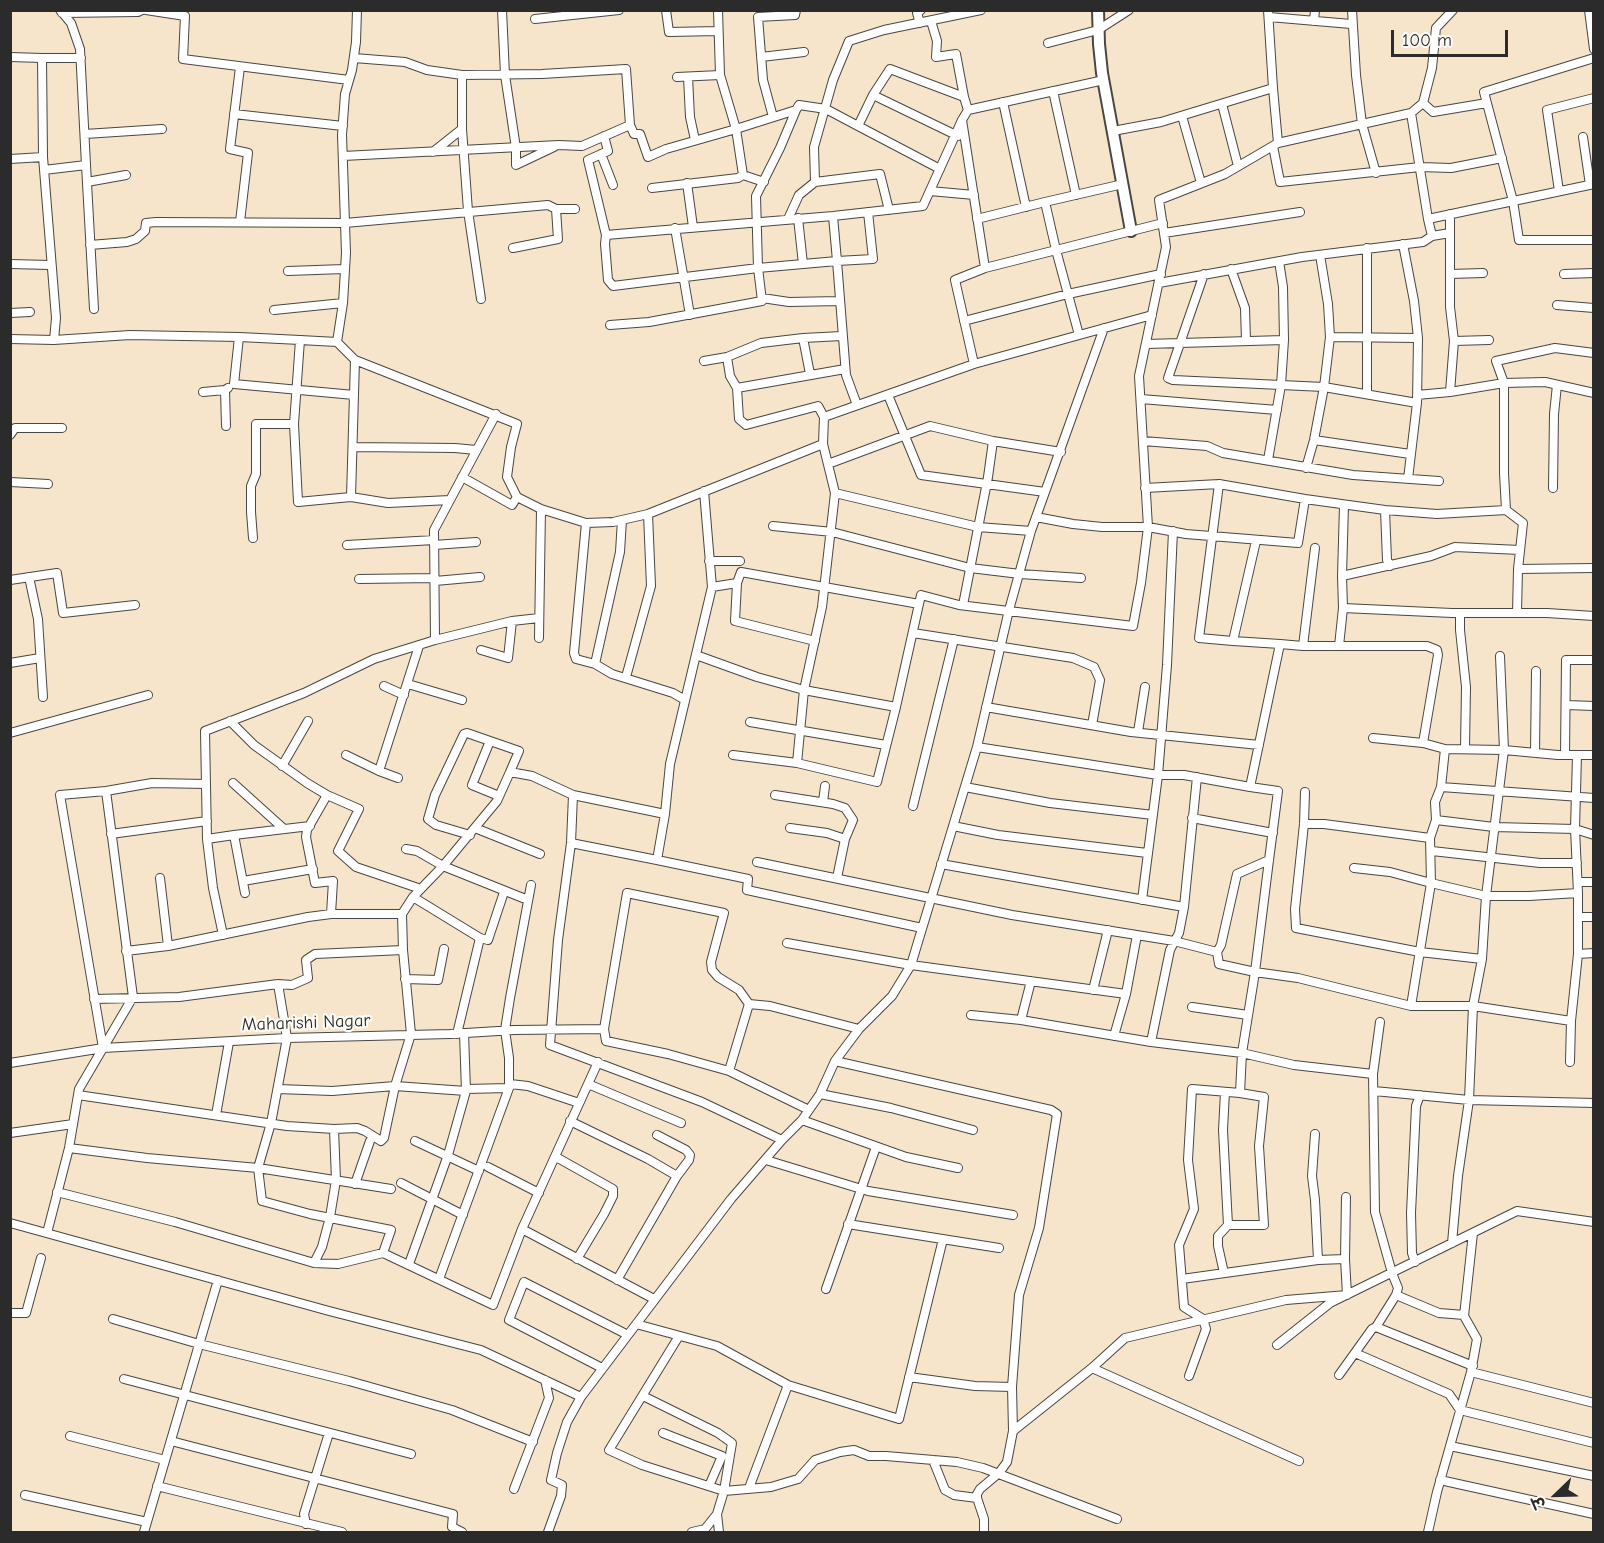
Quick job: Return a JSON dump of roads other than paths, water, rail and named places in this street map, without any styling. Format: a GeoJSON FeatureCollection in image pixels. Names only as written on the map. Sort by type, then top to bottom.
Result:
{"type":"FeatureCollection","features":[{"type":"Feature","properties":{"kind":"street"},"geometry":{"type":"LineString","coordinates":[[61,12],[142,10]]}},
{"type":"Feature","properties":{"kind":"street"},"geometry":{"type":"LineString","coordinates":[[147,10],[185,16],[183,59],[349,80]]}},
{"type":"Feature","properties":{"kind":"street"},"geometry":{"type":"LineString","coordinates":[[337,342],[343,303],[344,269],[343,126],[345,94],[354,58],[357,10]]}},
{"type":"Feature","properties":{"kind":"street"},"geometry":{"type":"LineString","coordinates":[[502,10],[505,75],[516,148],[516,165],[559,145]]}},
{"type":"Feature","properties":{"kind":"street"},"geometry":{"type":"LineString","coordinates":[[535,19],[619,10]]}},
{"type":"Feature","properties":{"kind":"street"},"geometry":{"type":"LineString","coordinates":[[666,10],[669,32],[718,31]]}},
{"type":"Feature","properties":{"kind":"street"},"geometry":{"type":"LineString","coordinates":[[718,10],[720,75],[736,129],[743,175]]}},
{"type":"Feature","properties":{"kind":"street"},"geometry":{"type":"LineString","coordinates":[[773,117],[763,80],[758,17],[795,15],[796,10]]}},
{"type":"Feature","properties":{"kind":"street"},"geometry":{"type":"LineString","coordinates":[[920,23],[917,13],[921,10]]}},
{"type":"Feature","properties":{"kind":"street"},"geometry":{"type":"LineString","coordinates":[[815,182],[814,147],[833,80],[849,41],[884,30],[981,10]]}},
{"type":"Feature","properties":{"kind":"street"},"geometry":{"type":"LineString","coordinates":[[1098,10],[1104,80],[1131,231]]}},
{"type":"Feature","properties":{"kind":"street"},"geometry":{"type":"LineString","coordinates":[[1048,43],[1098,30],[1129,10]]}},
{"type":"Feature","properties":{"kind":"street"},"geometry":{"type":"LineString","coordinates":[[1314,21],[1315,10]]}},
{"type":"Feature","properties":{"kind":"street"},"geometry":{"type":"LineString","coordinates":[[1352,10],[1351,24],[1362,124],[1376,173]]}},
{"type":"Feature","properties":{"kind":"street"},"geometry":{"type":"LineString","coordinates":[[733,755],[797,763],[877,782],[921,596],[963,605],[1133,626],[1148,527],[1140,376],[1166,247],[1159,200],[1238,166],[1275,145],[1411,113],[1423,103],[1432,68],[1436,28],[1453,10]]}},
{"type":"Feature","properties":{"kind":"street"},"geometry":{"type":"LineString","coordinates":[[61,12],[71,23],[80,49],[94,309]]}},
{"type":"Feature","properties":{"kind":"street"},"geometry":{"type":"LineString","coordinates":[[1591,13],[1593,49]]}},
{"type":"Feature","properties":{"kind":"street"},"geometry":{"type":"LineString","coordinates":[[1351,24],[1268,14],[1275,145],[1280,182],[1420,167],[1451,168],[1502,158]]}},
{"type":"Feature","properties":{"kind":"street"},"geometry":{"type":"LineString","coordinates":[[931,21],[937,41],[936,57],[956,54],[968,110]]}},
{"type":"Feature","properties":{"kind":"street"},"geometry":{"type":"LineString","coordinates":[[761,57],[804,52]]}},
{"type":"Feature","properties":{"kind":"street"},"geometry":{"type":"LineString","coordinates":[[10,57],[81,58]]}},
{"type":"Feature","properties":{"kind":"street"},"geometry":{"type":"LineString","coordinates":[[42,58],[43,158],[56,318],[54,340]]}},
{"type":"Feature","properties":{"kind":"street"},"geometry":{"type":"LineString","coordinates":[[354,58],[405,62],[427,70],[462,75],[626,69],[630,125],[634,134],[640,134],[648,157],[666,148],[796,110]]}},
{"type":"Feature","properties":{"kind":"street"},"geometry":{"type":"LineString","coordinates":[[1593,58],[1484,92],[1502,158],[1519,240],[1593,240]]}},
{"type":"Feature","properties":{"kind":"street"},"geometry":{"type":"LineString","coordinates":[[240,67],[230,149],[248,153],[240,222]]}},
{"type":"Feature","properties":{"kind":"street"},"geometry":{"type":"LineString","coordinates":[[858,126],[873,95],[890,69],[964,97]]}},
{"type":"Feature","properties":{"kind":"street"},"geometry":{"type":"LineString","coordinates":[[462,75],[462,129],[468,211],[481,299]]}},
{"type":"Feature","properties":{"kind":"street"},"geometry":{"type":"LineString","coordinates":[[677,77],[720,75]]}},
{"type":"Feature","properties":{"kind":"street"},"geometry":{"type":"LineString","coordinates":[[688,77],[690,117],[695,140]]}},
{"type":"Feature","properties":{"kind":"street"},"geometry":{"type":"LineString","coordinates":[[606,235],[923,206],[968,110],[1104,80]]}},
{"type":"Feature","properties":{"kind":"street"},"geometry":{"type":"LineString","coordinates":[[1113,131],[1161,122],[1273,88]]}},
{"type":"Feature","properties":{"kind":"street"},"geometry":{"type":"LineString","coordinates":[[1053,91],[1076,195]]}},
{"type":"Feature","properties":{"kind":"street"},"geometry":{"type":"LineString","coordinates":[[873,95],[966,142]]}},
{"type":"Feature","properties":{"kind":"street"},"geometry":{"type":"LineString","coordinates":[[1559,191],[1547,110],[1593,98]]}},
{"type":"Feature","properties":{"kind":"street"},"geometry":{"type":"LineString","coordinates":[[1003,102],[1026,207]]}},
{"type":"Feature","properties":{"kind":"street"},"geometry":{"type":"LineString","coordinates":[[1423,103],[1433,112],[1487,103]]}},
{"type":"Feature","properties":{"kind":"street"},"geometry":{"type":"LineString","coordinates":[[1222,104],[1238,166]]}},
{"type":"Feature","properties":{"kind":"street"},"geometry":{"type":"LineString","coordinates":[[610,325],[649,322],[762,301],[758,268],[756,196],[799,105],[826,109],[940,169]]}},
{"type":"Feature","properties":{"kind":"street"},"geometry":{"type":"LineString","coordinates":[[1411,113],[1432,236]]}},
{"type":"Feature","properties":{"kind":"street"},"geometry":{"type":"LineString","coordinates":[[234,114],[343,126]]}},
{"type":"Feature","properties":{"kind":"street"},"geometry":{"type":"LineString","coordinates":[[1182,116],[1201,183]]}},
{"type":"Feature","properties":{"kind":"street"},"geometry":{"type":"LineString","coordinates":[[962,120],[985,268]]}},
{"type":"Feature","properties":{"kind":"street"},"geometry":{"type":"LineString","coordinates":[[343,156],[559,145],[582,146],[630,125]]}},
{"type":"Feature","properties":{"kind":"street"},"geometry":{"type":"LineString","coordinates":[[85,134],[162,129]]}},
{"type":"Feature","properties":{"kind":"street"},"geometry":{"type":"LineString","coordinates":[[432,152],[462,129]]}},
{"type":"Feature","properties":{"kind":"street"},"geometry":{"type":"LineString","coordinates":[[604,136],[608,151],[588,160],[606,235],[608,280],[613,286],[758,268],[873,259],[868,212]]}},
{"type":"Feature","properties":{"kind":"street"},"geometry":{"type":"LineString","coordinates":[[1428,219],[1592,184],[1583,136]]}},
{"type":"Feature","properties":{"kind":"street"},"geometry":{"type":"LineString","coordinates":[[601,154],[613,185]]}},
{"type":"Feature","properties":{"kind":"street"},"geometry":{"type":"LineString","coordinates":[[10,159],[43,158]]}},
{"type":"Feature","properties":{"kind":"street"},"geometry":{"type":"LineString","coordinates":[[44,170],[86,165]]}},
{"type":"Feature","properties":{"kind":"street"},"geometry":{"type":"LineString","coordinates":[[788,219],[799,195],[815,182],[880,174],[889,210]]}},
{"type":"Feature","properties":{"kind":"street"},"geometry":{"type":"LineString","coordinates":[[87,182],[126,175]]}},
{"type":"Feature","properties":{"kind":"street"},"geometry":{"type":"LineString","coordinates":[[652,188],[738,178],[743,175],[764,182]]}},
{"type":"Feature","properties":{"kind":"street"},"geometry":{"type":"LineString","coordinates":[[687,183],[693,227]]}},
{"type":"Feature","properties":{"kind":"street"},"geometry":{"type":"LineString","coordinates":[[977,219],[1123,184]]}},
{"type":"Feature","properties":{"kind":"street"},"geometry":{"type":"LineString","coordinates":[[930,191],[974,195]]}},
{"type":"Feature","properties":{"kind":"street"},"geometry":{"type":"LineString","coordinates":[[1045,202],[1080,335]]}},
{"type":"Feature","properties":{"kind":"street"},"geometry":{"type":"LineString","coordinates":[[90,244],[127,242],[136,239],[145,231],[147,223],[345,223],[548,205],[556,209],[575,209]]}},
{"type":"Feature","properties":{"kind":"street"},"geometry":{"type":"LineString","coordinates":[[513,248],[558,239],[556,209]]}},
{"type":"Feature","properties":{"kind":"street"},"geometry":{"type":"LineString","coordinates":[[1164,233],[1300,212]]}},
{"type":"Feature","properties":{"kind":"street"},"geometry":{"type":"LineString","coordinates":[[1450,214],[1450,307],[1454,341],[1450,392]]}},
{"type":"Feature","properties":{"kind":"street"},"geometry":{"type":"LineString","coordinates":[[833,216],[845,369],[857,405]]}},
{"type":"Feature","properties":{"kind":"street"},"geometry":{"type":"LineString","coordinates":[[798,218],[803,264]]}},
{"type":"Feature","properties":{"kind":"street"},"geometry":{"type":"LineString","coordinates":[[974,364],[955,280],[985,268],[1163,223]]}},
{"type":"Feature","properties":{"kind":"street"},"geometry":{"type":"LineString","coordinates":[[675,228],[690,315]]}},
{"type":"Feature","properties":{"kind":"street"},"geometry":{"type":"LineString","coordinates":[[1159,283],[1279,261],[1423,242],[1432,236],[1450,233]]}},
{"type":"Feature","properties":{"kind":"street"},"geometry":{"type":"LineString","coordinates":[[1403,244],[1414,301],[1418,338],[1417,399],[1408,479]]}},
{"type":"Feature","properties":{"kind":"street"},"geometry":{"type":"LineString","coordinates":[[1367,248],[1369,336],[1367,393]]}},
{"type":"Feature","properties":{"kind":"street"},"geometry":{"type":"LineString","coordinates":[[1306,468],[1324,387],[1330,337],[1328,304],[1320,255]]}},
{"type":"Feature","properties":{"kind":"street"},"geometry":{"type":"LineString","coordinates":[[1268,460],[1281,385],[1284,340],[1283,287],[1279,261]]}},
{"type":"Feature","properties":{"kind":"street"},"geometry":{"type":"LineString","coordinates":[[10,264],[50,265]]}},
{"type":"Feature","properties":{"kind":"street"},"geometry":{"type":"LineString","coordinates":[[288,271],[344,269]]}},
{"type":"Feature","properties":{"kind":"street"},"geometry":{"type":"LineString","coordinates":[[1231,269],[1245,308],[1246,341]]}},
{"type":"Feature","properties":{"kind":"street"},"geometry":{"type":"LineString","coordinates":[[1450,274],[1483,273]]}},
{"type":"Feature","properties":{"kind":"street"},"geometry":{"type":"LineString","coordinates":[[1564,274],[1593,273]]}},
{"type":"Feature","properties":{"kind":"street"},"geometry":{"type":"LineString","coordinates":[[964,321],[1068,294],[1161,274]]}},
{"type":"Feature","properties":{"kind":"street"},"geometry":{"type":"LineString","coordinates":[[1204,274],[1168,378],[1173,380],[1324,387],[1417,399],[1504,383],[1545,382],[1593,393]]}},
{"type":"Feature","properties":{"kind":"street"},"geometry":{"type":"LineString","coordinates":[[762,298],[789,302],[840,301]]}},
{"type":"Feature","properties":{"kind":"street"},"geometry":{"type":"LineString","coordinates":[[274,310],[343,303]]}},
{"type":"Feature","properties":{"kind":"street"},"geometry":{"type":"LineString","coordinates":[[1557,305],[1593,308]]}},
{"type":"Feature","properties":{"kind":"street"},"geometry":{"type":"LineString","coordinates":[[10,313],[30,312]]}},
{"type":"Feature","properties":{"kind":"street"},"geometry":{"type":"LineString","coordinates":[[824,417],[974,364],[1152,315]]}},
{"type":"Feature","properties":{"kind":"street"},"geometry":{"type":"LineString","coordinates":[[548,1533],[561,1496],[562,1485],[551,1480],[557,1453],[567,1422],[581,1397],[731,1199],[802,1120],[820,1094],[835,1062],[859,1029],[892,996],[910,965],[977,747],[1008,610],[1031,531],[1104,328]]}},
{"type":"Feature","properties":{"kind":"street"},"geometry":{"type":"LineString","coordinates":[[10,339],[54,340],[130,335],[337,342],[356,360],[517,424],[507,477],[517,497],[541,509],[586,523],[621,520],[648,514],[823,444]]}},
{"type":"Feature","properties":{"kind":"street"},"geometry":{"type":"LineString","coordinates":[[704,361],[727,357],[761,343],[843,336]]}},
{"type":"Feature","properties":{"kind":"street"},"geometry":{"type":"LineString","coordinates":[[234,384],[239,337]]}},
{"type":"Feature","properties":{"kind":"street"},"geometry":{"type":"LineString","coordinates":[[1330,337],[1418,338]]}},
{"type":"Feature","properties":{"kind":"street"},"geometry":{"type":"LineString","coordinates":[[803,338],[810,374]]}},
{"type":"Feature","properties":{"kind":"street"},"geometry":{"type":"LineString","coordinates":[[300,340],[294,424],[298,502],[351,497],[388,503],[450,500]]}},
{"type":"Feature","properties":{"kind":"street"},"geometry":{"type":"LineString","coordinates":[[1146,344],[1284,340]]}},
{"type":"Feature","properties":{"kind":"street"},"geometry":{"type":"LineString","coordinates":[[1454,341],[1489,340]]}},
{"type":"Feature","properties":{"kind":"street"},"geometry":{"type":"LineString","coordinates":[[1506,510],[1504,383],[1496,361],[1555,348],[1593,353]]}},
{"type":"Feature","properties":{"kind":"street"},"geometry":{"type":"LineString","coordinates":[[727,357],[730,375],[737,388],[739,419],[746,425],[818,406],[824,417],[823,444],[835,493],[832,532],[825,587],[804,690],[797,763]]}},
{"type":"Feature","properties":{"kind":"street"},"geometry":{"type":"LineString","coordinates":[[351,497],[356,360]]}},
{"type":"Feature","properties":{"kind":"street"},"geometry":{"type":"LineString","coordinates":[[737,388],[845,369]]}},
{"type":"Feature","properties":{"kind":"street"},"geometry":{"type":"LineString","coordinates":[[203,392],[225,390],[234,384],[354,395]]}},
{"type":"Feature","properties":{"kind":"street"},"geometry":{"type":"LineString","coordinates":[[1553,488],[1554,414],[1557,385]]}},
{"type":"Feature","properties":{"kind":"street"},"geometry":{"type":"LineString","coordinates":[[225,390],[226,426]]}},
{"type":"Feature","properties":{"kind":"street"},"geometry":{"type":"LineString","coordinates":[[888,394],[921,475],[1046,492]]}},
{"type":"Feature","properties":{"kind":"street"},"geometry":{"type":"LineString","coordinates":[[1141,399],[1277,410]]}},
{"type":"Feature","properties":{"kind":"street"},"geometry":{"type":"LineString","coordinates":[[435,640],[434,530],[496,414]]}},
{"type":"Feature","properties":{"kind":"street"},"geometry":{"type":"LineString","coordinates":[[253,538],[251,486],[256,474],[256,424],[294,424]]}},
{"type":"Feature","properties":{"kind":"street"},"geometry":{"type":"LineString","coordinates":[[828,464],[930,426],[993,441],[1060,452]]}},
{"type":"Feature","properties":{"kind":"street"},"geometry":{"type":"LineString","coordinates":[[10,435],[15,428],[62,428]]}},
{"type":"Feature","properties":{"kind":"street"},"geometry":{"type":"LineString","coordinates":[[1314,440],[1410,454]]}},
{"type":"Feature","properties":{"kind":"street"},"geometry":{"type":"LineString","coordinates":[[963,605],[987,484],[993,441]]}},
{"type":"Feature","properties":{"kind":"street"},"geometry":{"type":"LineString","coordinates":[[1143,441],[1207,446],[1223,453],[1353,475],[1440,481]]}},
{"type":"Feature","properties":{"kind":"street"},"geometry":{"type":"LineString","coordinates":[[353,447],[476,450]]}},
{"type":"Feature","properties":{"kind":"street"},"geometry":{"type":"LineString","coordinates":[[462,477],[512,504],[517,497]]}},
{"type":"Feature","properties":{"kind":"street"},"geometry":{"type":"LineString","coordinates":[[10,482],[48,484]]}},
{"type":"Feature","properties":{"kind":"street"},"geometry":{"type":"LineString","coordinates":[[1145,488],[1219,484],[1385,510],[1447,514],[1506,510],[1523,523],[1518,569],[1517,613]]}},
{"type":"Feature","properties":{"kind":"street"},"geometry":{"type":"LineString","coordinates":[[1219,484],[1199,638],[1302,646],[1427,646],[1437,650],[1423,743]]}},
{"type":"Feature","properties":{"kind":"street"},"geometry":{"type":"LineString","coordinates":[[657,860],[670,764],[712,587],[704,491]]}},
{"type":"Feature","properties":{"kind":"street"},"geometry":{"type":"LineString","coordinates":[[835,493],[978,527],[1031,531]]}},
{"type":"Feature","properties":{"kind":"street"},"geometry":{"type":"LineString","coordinates":[[1036,517],[1102,527],[1148,527],[1256,541],[1298,543],[1305,499]]}},
{"type":"Feature","properties":{"kind":"street"},"geometry":{"type":"LineString","coordinates":[[1340,646],[1343,608],[1344,505]]}},
{"type":"Feature","properties":{"kind":"street"},"geometry":{"type":"LineString","coordinates":[[539,638],[541,509]]}},
{"type":"Feature","properties":{"kind":"street"},"geometry":{"type":"LineString","coordinates":[[1385,510],[1387,560],[1390,566]]}},
{"type":"Feature","properties":{"kind":"street"},"geometry":{"type":"LineString","coordinates":[[626,677],[651,586],[648,514]]}},
{"type":"Feature","properties":{"kind":"street"},"geometry":{"type":"LineString","coordinates":[[595,664],[620,552],[621,520]]}},
{"type":"Feature","properties":{"kind":"street"},"geometry":{"type":"LineString","coordinates":[[586,523],[574,653],[576,659],[595,664],[612,674],[673,693],[685,700]]}},
{"type":"Feature","properties":{"kind":"street"},"geometry":{"type":"LineString","coordinates":[[773,526],[832,532],[970,568],[1081,578]]}},
{"type":"Feature","properties":{"kind":"street"},"geometry":{"type":"LineString","coordinates":[[1142,900],[1158,775],[1167,665],[1173,531]]}},
{"type":"Feature","properties":{"kind":"street"},"geometry":{"type":"LineString","coordinates":[[1233,641],[1256,541]]}},
{"type":"Feature","properties":{"kind":"street"},"geometry":{"type":"LineString","coordinates":[[347,545],[476,542]]}},
{"type":"Feature","properties":{"kind":"street"},"geometry":{"type":"LineString","coordinates":[[1342,576],[1431,556],[1455,547],[1520,550]]}},
{"type":"Feature","properties":{"kind":"street"},"geometry":{"type":"LineString","coordinates":[[1302,646],[1315,548]]}},
{"type":"Feature","properties":{"kind":"street"},"geometry":{"type":"LineString","coordinates":[[709,561],[740,561]]}},
{"type":"Feature","properties":{"kind":"street"},"geometry":{"type":"LineString","coordinates":[[1518,569],[1593,568]]}},
{"type":"Feature","properties":{"kind":"street"},"geometry":{"type":"LineString","coordinates":[[815,641],[735,621],[737,583],[741,572],[919,604]]}},
{"type":"Feature","properties":{"kind":"street"},"geometry":{"type":"LineString","coordinates":[[10,580],[57,573],[63,613],[135,605]]}},
{"type":"Feature","properties":{"kind":"street"},"geometry":{"type":"LineString","coordinates":[[29,577],[38,619],[43,697]]}},
{"type":"Feature","properties":{"kind":"street"},"geometry":{"type":"LineString","coordinates":[[359,579],[435,580],[480,577]]}},
{"type":"Feature","properties":{"kind":"street"},"geometry":{"type":"LineString","coordinates":[[712,587],[737,583]]}},
{"type":"Feature","properties":{"kind":"street"},"geometry":{"type":"LineString","coordinates":[[1343,608],[1593,616]]}},
{"type":"Feature","properties":{"kind":"street"},"geometry":{"type":"LineString","coordinates":[[1460,613],[1466,687],[1465,748]]}},
{"type":"Feature","properties":{"kind":"street"},"geometry":{"type":"LineString","coordinates":[[223,935],[213,888],[207,839],[205,731],[304,693],[374,659],[435,640],[512,621],[539,618]]}},
{"type":"Feature","properties":{"kind":"street"},"geometry":{"type":"LineString","coordinates":[[481,650],[508,658],[512,621]]}},
{"type":"Feature","properties":{"kind":"street"},"geometry":{"type":"LineString","coordinates":[[913,633],[1072,658],[1094,667],[1100,680],[1092,725]]}},
{"type":"Feature","properties":{"kind":"street"},"geometry":{"type":"LineString","coordinates":[[913,806],[954,639]]}},
{"type":"Feature","properties":{"kind":"street"},"geometry":{"type":"LineString","coordinates":[[1250,787],[1280,644]]}},
{"type":"Feature","properties":{"kind":"street"},"geometry":{"type":"LineString","coordinates":[[379,771],[419,646]]}},
{"type":"Feature","properties":{"kind":"street"},"geometry":{"type":"LineString","coordinates":[[696,655],[757,677],[804,690],[896,707]]}},
{"type":"Feature","properties":{"kind":"street"},"geometry":{"type":"LineString","coordinates":[[1452,1243],[1458,1176],[1469,1100],[1473,1006],[1482,959],[1486,896],[1504,750],[1500,656]]}},
{"type":"Feature","properties":{"kind":"street"},"geometry":{"type":"LineString","coordinates":[[10,663],[40,658]]}},
{"type":"Feature","properties":{"kind":"street"},"geometry":{"type":"LineString","coordinates":[[1565,755],[1566,660],[1593,660]]}},
{"type":"Feature","properties":{"kind":"street"},"geometry":{"type":"LineString","coordinates":[[1536,670],[1536,753]]}},
{"type":"Feature","properties":{"kind":"street"},"geometry":{"type":"LineString","coordinates":[[408,684],[462,700]]}},
{"type":"Feature","properties":{"kind":"street"},"geometry":{"type":"LineString","coordinates":[[384,686],[404,695]]}},
{"type":"Feature","properties":{"kind":"street"},"geometry":{"type":"LineString","coordinates":[[1138,732],[1145,687]]}},
{"type":"Feature","properties":{"kind":"street"},"geometry":{"type":"LineString","coordinates":[[10,733],[148,695]]}},
{"type":"Feature","properties":{"kind":"street"},"geometry":{"type":"LineString","coordinates":[[1566,705],[1593,706]]}},
{"type":"Feature","properties":{"kind":"street"},"geometry":{"type":"LineString","coordinates":[[986,707],[1161,736],[1259,745]]}},
{"type":"Feature","properties":{"kind":"street"},"geometry":{"type":"LineString","coordinates":[[230,721],[254,746],[282,766],[327,795],[359,809],[338,851],[356,867],[421,889]]}},
{"type":"Feature","properties":{"kind":"street"},"geometry":{"type":"LineString","coordinates":[[282,766],[308,722]]}},
{"type":"Feature","properties":{"kind":"street"},"geometry":{"type":"LineString","coordinates":[[750,723],[801,729],[886,745]]}},
{"type":"Feature","properties":{"kind":"street"},"geometry":{"type":"LineString","coordinates":[[78,1095],[271,1124],[334,1129],[357,1128],[381,1141],[384,1138],[395,1086],[411,1034],[402,950],[402,914],[413,897],[443,866],[472,832],[500,796],[519,751],[467,733],[435,795],[428,819],[436,825],[472,832],[540,854]]}},
{"type":"Feature","properties":{"kind":"street"},"geometry":{"type":"LineString","coordinates":[[1373,738],[1423,743],[1445,749],[1465,748],[1593,755]]}},
{"type":"Feature","properties":{"kind":"street"},"geometry":{"type":"LineString","coordinates":[[490,741],[472,785],[500,796]]}},
{"type":"Feature","properties":{"kind":"street"},"geometry":{"type":"LineString","coordinates":[[977,747],[1158,775],[1184,775],[1278,792],[1255,972],[1242,1053],[1240,1093]]}},
{"type":"Feature","properties":{"kind":"street"},"geometry":{"type":"LineString","coordinates":[[1411,1006],[1431,883],[1430,838],[1436,820],[1435,802],[1441,787],[1445,749]]}},
{"type":"Feature","properties":{"kind":"street"},"geometry":{"type":"LineString","coordinates":[[346,755],[398,778]]}},
{"type":"Feature","properties":{"kind":"street"},"geometry":{"type":"LineString","coordinates":[[1570,1062],[1571,1021],[1578,954],[1575,829],[1577,755]]}},
{"type":"Feature","properties":{"kind":"street"},"geometry":{"type":"LineString","coordinates":[[510,772],[532,776],[573,795],[665,814]]}},
{"type":"Feature","properties":{"kind":"street"},"geometry":{"type":"LineString","coordinates":[[1150,1042],[1170,950],[1179,933],[1184,907],[1197,777]]}},
{"type":"Feature","properties":{"kind":"street"},"geometry":{"type":"LineString","coordinates":[[103,1048],[60,795],[106,791],[152,783],[206,784]]}},
{"type":"Feature","properties":{"kind":"street"},"geometry":{"type":"LineString","coordinates":[[233,783],[284,829]]}},
{"type":"Feature","properties":{"kind":"street"},"geometry":{"type":"LineString","coordinates":[[823,802],[825,786]]}},
{"type":"Feature","properties":{"kind":"street"},"geometry":{"type":"LineString","coordinates":[[964,787],[1050,803],[1153,815]]}},
{"type":"Feature","properties":{"kind":"street"},"geometry":{"type":"LineString","coordinates":[[1441,787],[1593,798]]}},
{"type":"Feature","properties":{"kind":"street"},"geometry":{"type":"LineString","coordinates":[[47,1233],[69,1148],[79,1089],[133,997],[106,791]]}},
{"type":"Feature","properties":{"kind":"street"},"geometry":{"type":"LineString","coordinates":[[1305,792],[1295,909],[1296,928],[1420,952],[1482,959]]}},
{"type":"Feature","properties":{"kind":"street"},"geometry":{"type":"LineString","coordinates":[[327,795],[306,837],[315,883],[333,881],[331,914]]}},
{"type":"Feature","properties":{"kind":"street"},"geometry":{"type":"LineString","coordinates":[[573,795],[571,843],[558,940],[550,1045],[702,1102],[782,1140]]}},
{"type":"Feature","properties":{"kind":"street"},"geometry":{"type":"LineString","coordinates":[[775,795],[823,802],[845,808],[853,820],[845,838],[837,878]]}},
{"type":"Feature","properties":{"kind":"street"},"geometry":{"type":"LineString","coordinates":[[1192,818],[1273,833]]}},
{"type":"Feature","properties":{"kind":"street"},"geometry":{"type":"LineString","coordinates":[[1436,820],[1494,827],[1575,829],[1593,835]]}},
{"type":"Feature","properties":{"kind":"street"},"geometry":{"type":"LineString","coordinates":[[111,834],[207,821]]}},
{"type":"Feature","properties":{"kind":"street"},"geometry":{"type":"LineString","coordinates":[[1304,824],[1324,824],[1430,838]]}},
{"type":"Feature","properties":{"kind":"street"},"geometry":{"type":"LineString","coordinates":[[207,839],[310,826]]}},
{"type":"Feature","properties":{"kind":"street"},"geometry":{"type":"LineString","coordinates":[[953,826],[998,835],[1147,853]]}},
{"type":"Feature","properties":{"kind":"street"},"geometry":{"type":"LineString","coordinates":[[790,828],[845,838]]}},
{"type":"Feature","properties":{"kind":"street"},"geometry":{"type":"LineString","coordinates":[[234,835],[245,893]]}},
{"type":"Feature","properties":{"kind":"street"},"geometry":{"type":"LineString","coordinates":[[571,843],[748,879],[747,890],[922,928]]}},
{"type":"Feature","properties":{"kind":"street"},"geometry":{"type":"LineString","coordinates":[[406,849],[417,851],[443,866],[528,900]]}},
{"type":"Feature","properties":{"kind":"street"},"geometry":{"type":"LineString","coordinates":[[1432,851],[1490,859],[1577,863]]}},
{"type":"Feature","properties":{"kind":"street"},"geometry":{"type":"LineString","coordinates":[[1269,860],[1237,873],[1221,945],[1217,952],[1219,964],[1298,978],[1411,1006],[1473,1006],[1571,1021]]}},
{"type":"Feature","properties":{"kind":"street"},"geometry":{"type":"LineString","coordinates":[[757,862],[1012,915],[1174,941],[1217,952]]}},
{"type":"Feature","properties":{"kind":"street"},"geometry":{"type":"LineString","coordinates":[[941,864],[1184,907]]}},
{"type":"Feature","properties":{"kind":"street"},"geometry":{"type":"LineString","coordinates":[[1354,868],[1390,872],[1486,896],[1578,893]]}},
{"type":"Feature","properties":{"kind":"street"},"geometry":{"type":"LineString","coordinates":[[243,881],[313,869]]}},
{"type":"Feature","properties":{"kind":"street"},"geometry":{"type":"LineString","coordinates":[[160,878],[168,946]]}},
{"type":"Feature","properties":{"kind":"street"},"geometry":{"type":"LineString","coordinates":[[1578,882],[1593,882]]}},
{"type":"Feature","properties":{"kind":"street"},"geometry":{"type":"LineString","coordinates":[[439,1279],[509,1086],[505,1030],[531,885]]}},
{"type":"Feature","properties":{"kind":"street"},"geometry":{"type":"LineString","coordinates":[[413,897],[480,938],[488,940],[504,892]]}},
{"type":"Feature","properties":{"kind":"street"},"geometry":{"type":"LineString","coordinates":[[809,1110],[729,1071],[668,1054],[606,1041],[604,1029],[627,893],[724,913],[711,962],[712,970],[718,977],[739,990],[749,1004],[770,1006],[859,1029]]}},
{"type":"Feature","properties":{"kind":"street"},"geometry":{"type":"LineString","coordinates":[[126,951],[168,946],[331,914],[402,914]]}},
{"type":"Feature","properties":{"kind":"street"},"geometry":{"type":"LineString","coordinates":[[1578,917],[1593,917]]}},
{"type":"Feature","properties":{"kind":"street"},"geometry":{"type":"LineString","coordinates":[[1093,990],[1108,930]]}},
{"type":"Feature","properties":{"kind":"street"},"geometry":{"type":"LineString","coordinates":[[1114,1036],[1126,994],[1137,935]]}},
{"type":"Feature","properties":{"kind":"street"},"geometry":{"type":"LineString","coordinates":[[409,1264],[448,1155],[466,1090],[460,1034],[480,938]]}},
{"type":"Feature","properties":{"kind":"street"},"geometry":{"type":"LineString","coordinates":[[788,943],[910,965],[1126,994]]}},
{"type":"Feature","properties":{"kind":"street"},"geometry":{"type":"LineString","coordinates":[[405,979],[438,980],[444,949]]}},
{"type":"Feature","properties":{"kind":"street"},"geometry":{"type":"LineString","coordinates":[[94,999],[179,997],[278,984],[292,985],[308,978],[306,960],[315,954],[402,950]]}},
{"type":"Feature","properties":{"kind":"street"},"geometry":{"type":"LineString","coordinates":[[1578,954],[1593,953]]}},
{"type":"Feature","properties":{"kind":"street"},"geometry":{"type":"LineString","coordinates":[[1021,1020],[1031,981]]}},
{"type":"Feature","properties":{"kind":"street"},"geometry":{"type":"LineString","coordinates":[[278,984],[287,1038],[271,1124],[258,1168],[262,1200],[310,1214],[391,1230],[383,1253]]}},
{"type":"Feature","properties":{"kind":"street"},"geometry":{"type":"LineString","coordinates":[[729,1071],[749,1004]]}},
{"type":"Feature","properties":{"kind":"street"},"geometry":{"type":"LineString","coordinates":[[1192,1007],[1248,1015]]}},
{"type":"Feature","properties":{"kind":"street"},"geometry":{"type":"LineString","coordinates":[[971,1015],[1021,1020],[1150,1042],[1242,1053],[1293,1065],[1373,1074]]}},
{"type":"Feature","properties":{"kind":"street"},"geometry":{"type":"LineString","coordinates":[[1339,1375],[1372,1329],[1376,1327],[1398,1288],[1375,1212],[1373,1074],[1380,1022]]}},
{"type":"Feature","properties":{"kind":"street","name":"Maharishi Nagar"},"geometry":{"type":"LineString","coordinates":[[10,1063],[103,1048],[287,1038],[460,1034],[505,1030],[604,1029]]}},
{"type":"Feature","properties":{"kind":"street"},"geometry":{"type":"LineString","coordinates":[[216,1115],[229,1042]]}},
{"type":"Feature","properties":{"kind":"street"},"geometry":{"type":"LineString","coordinates":[[57,1192],[186,1225],[314,1263],[338,1264],[383,1253],[493,1305],[522,1229],[598,1062]]}},
{"type":"Feature","properties":{"kind":"street"},"geometry":{"type":"LineString","coordinates":[[835,1062],[1051,1110],[1057,1114],[1040,1228],[1019,1295],[1012,1387],[1013,1431],[1007,1462],[999,1473],[980,1489],[977,1498],[984,1519],[984,1533]]}},
{"type":"Feature","properties":{"kind":"street"},"geometry":{"type":"LineString","coordinates":[[588,1084],[681,1123]]}},
{"type":"Feature","properties":{"kind":"street"},"geometry":{"type":"LineString","coordinates":[[278,1089],[332,1091],[395,1086],[466,1090],[528,1086],[579,1103]]}},
{"type":"Feature","properties":{"kind":"street"},"geometry":{"type":"LineString","coordinates":[[1189,1376],[1206,1329],[1203,1319],[1184,1307],[1179,1245],[1194,1209],[1188,1160],[1192,1089],[1264,1097],[1259,1146],[1264,1225],[1228,1225]]}},
{"type":"Feature","properties":{"kind":"street"},"geometry":{"type":"LineString","coordinates":[[1374,1091],[1469,1100],[1593,1103]]}},
{"type":"Feature","properties":{"kind":"street"},"geometry":{"type":"LineString","coordinates":[[1224,1272],[1218,1236],[1228,1225],[1223,1130],[1225,1092]]}},
{"type":"Feature","properties":{"kind":"street"},"geometry":{"type":"LineString","coordinates":[[820,1094],[891,1108],[973,1130]]}},
{"type":"Feature","properties":{"kind":"street"},"geometry":{"type":"LineString","coordinates":[[1414,1262],[1411,1213],[1416,1106],[1420,1095]]}},
{"type":"Feature","properties":{"kind":"street"},"geometry":{"type":"LineString","coordinates":[[802,1120],[906,1157],[958,1168]]}},
{"type":"Feature","properties":{"kind":"street"},"geometry":{"type":"LineString","coordinates":[[570,1121],[648,1159],[677,1176]]}},
{"type":"Feature","properties":{"kind":"street"},"geometry":{"type":"LineString","coordinates":[[10,1133],[73,1124]]}},
{"type":"Feature","properties":{"kind":"street"},"geometry":{"type":"LineString","coordinates":[[314,1263],[322,1247],[330,1217],[336,1180],[334,1129]]}},
{"type":"Feature","properties":{"kind":"street"},"geometry":{"type":"LineString","coordinates":[[1316,1134],[1312,1176],[1318,1260]]}},
{"type":"Feature","properties":{"kind":"street"},"geometry":{"type":"LineString","coordinates":[[616,1280],[677,1176],[689,1160],[690,1155],[686,1150],[657,1135]]}},
{"type":"Feature","properties":{"kind":"street"},"geometry":{"type":"LineString","coordinates":[[355,1184],[370,1141]]}},
{"type":"Feature","properties":{"kind":"street"},"geometry":{"type":"LineString","coordinates":[[415,1141],[479,1171]]}},
{"type":"Feature","properties":{"kind":"street"},"geometry":{"type":"LineString","coordinates":[[826,1289],[876,1147]]}},
{"type":"Feature","properties":{"kind":"street"},"geometry":{"type":"LineString","coordinates":[[69,1148],[258,1168],[391,1189]]}},
{"type":"Feature","properties":{"kind":"street"},"geometry":{"type":"LineString","coordinates":[[556,1157],[613,1189],[613,1196],[604,1214],[577,1259]]}},
{"type":"Feature","properties":{"kind":"street"},"geometry":{"type":"LineString","coordinates":[[766,1160],[860,1188],[1013,1215]]}},
{"type":"Feature","properties":{"kind":"street"},"geometry":{"type":"LineString","coordinates":[[488,1167],[539,1193]]}},
{"type":"Feature","properties":{"kind":"street"},"geometry":{"type":"LineString","coordinates":[[401,1183],[463,1215]]}},
{"type":"Feature","properties":{"kind":"street"},"geometry":{"type":"LineString","coordinates":[[1346,1197],[1347,1295]]}},
{"type":"Feature","properties":{"kind":"street"},"geometry":{"type":"LineString","coordinates":[[1276,1345],[1330,1303],[1517,1211],[1593,1222]]}},
{"type":"Feature","properties":{"kind":"street"},"geometry":{"type":"LineString","coordinates":[[10,1223],[481,1350],[581,1397]]}},
{"type":"Feature","properties":{"kind":"street"},"geometry":{"type":"LineString","coordinates":[[848,1224],[999,1248]]}},
{"type":"Feature","properties":{"kind":"street"},"geometry":{"type":"LineString","coordinates":[[522,1229],[654,1299]]}},
{"type":"Feature","properties":{"kind":"street"},"geometry":{"type":"LineString","coordinates":[[1428,1533],[1440,1480],[1472,1369],[1477,1338],[1464,1316],[1473,1233]]}},
{"type":"Feature","properties":{"kind":"street"},"geometry":{"type":"LineString","coordinates":[[636,1324],[717,1346],[788,1385],[899,1419],[943,1239]]}},
{"type":"Feature","properties":{"kind":"street"},"geometry":{"type":"LineString","coordinates":[[10,1313],[26,1313],[41,1258]]}},
{"type":"Feature","properties":{"kind":"street"},"geometry":{"type":"LineString","coordinates":[[1182,1279],[1318,1260],[1345,1259]]}},
{"type":"Feature","properties":{"kind":"street"},"geometry":{"type":"LineString","coordinates":[[144,1533],[218,1280]]}},
{"type":"Feature","properties":{"kind":"street"},"geometry":{"type":"LineString","coordinates":[[602,1368],[509,1320],[524,1282],[628,1335]]}},
{"type":"Feature","properties":{"kind":"street"},"geometry":{"type":"LineString","coordinates":[[1013,1431],[1092,1368],[1125,1338],[1286,1300],[1347,1295]]}},
{"type":"Feature","properties":{"kind":"street"},"geometry":{"type":"LineString","coordinates":[[1396,1295],[1439,1313],[1464,1316]]}},
{"type":"Feature","properties":{"kind":"street"},"geometry":{"type":"LineString","coordinates":[[113,1319],[199,1344],[349,1381],[452,1410],[533,1442]]}},
{"type":"Feature","properties":{"kind":"street"},"geometry":{"type":"LineString","coordinates":[[1376,1327],[1472,1369],[1593,1403]]}},
{"type":"Feature","properties":{"kind":"street"},"geometry":{"type":"LineString","coordinates":[[679,1336],[609,1450],[642,1465],[724,1491],[771,1487],[798,1479],[815,1460],[854,1450],[869,1456],[957,1462],[999,1473],[1011,1480],[1118,1519]]}},
{"type":"Feature","properties":{"kind":"street"},"geometry":{"type":"LineString","coordinates":[[1355,1353],[1449,1394],[1460,1410],[1593,1443]]}},
{"type":"Feature","properties":{"kind":"street"},"geometry":{"type":"LineString","coordinates":[[1092,1368],[1299,1461]]}},
{"type":"Feature","properties":{"kind":"street"},"geometry":{"type":"LineString","coordinates":[[909,1377],[975,1386],[1012,1387]]}},
{"type":"Feature","properties":{"kind":"street"},"geometry":{"type":"LineString","coordinates":[[124,1379],[411,1454]]}},
{"type":"Feature","properties":{"kind":"street"},"geometry":{"type":"LineString","coordinates":[[514,1490],[549,1398],[545,1380]]}},
{"type":"Feature","properties":{"kind":"street"},"geometry":{"type":"LineString","coordinates":[[749,1488],[788,1385]]}},
{"type":"Feature","properties":{"kind":"street"},"geometry":{"type":"LineString","coordinates":[[643,1396],[718,1433],[732,1443],[724,1491],[717,1514],[705,1529],[692,1533]]}},
{"type":"Feature","properties":{"kind":"street"},"geometry":{"type":"LineString","coordinates":[[306,1524],[304,1514],[317,1478],[328,1433]]}},
{"type":"Feature","properties":{"kind":"street"},"geometry":{"type":"LineString","coordinates":[[663,1433],[722,1456],[709,1486]]}},
{"type":"Feature","properties":{"kind":"street"},"geometry":{"type":"LineString","coordinates":[[70,1436],[165,1460]]}},
{"type":"Feature","properties":{"kind":"street"},"geometry":{"type":"LineString","coordinates":[[171,1441],[453,1514],[453,1527],[462,1533]]}},
{"type":"Feature","properties":{"kind":"street"},"geometry":{"type":"LineString","coordinates":[[1450,1446],[1593,1476]]}},
{"type":"Feature","properties":{"kind":"street"},"geometry":{"type":"LineString","coordinates":[[933,1460],[945,1490],[954,1495],[977,1498]]}},
{"type":"Feature","properties":{"kind":"street"},"geometry":{"type":"LineString","coordinates":[[1440,1480],[1593,1514]]}},
{"type":"Feature","properties":{"kind":"street"},"geometry":{"type":"LineString","coordinates":[[158,1486],[306,1524],[314,1529],[342,1533]]}},
{"type":"Feature","properties":{"kind":"street"},"geometry":{"type":"LineString","coordinates":[[25,1495],[147,1522]]}},
{"type":"Feature","properties":{"kind":"street"},"geometry":{"type":"LineString","coordinates":[[717,1514],[719,1533]]}}]}
